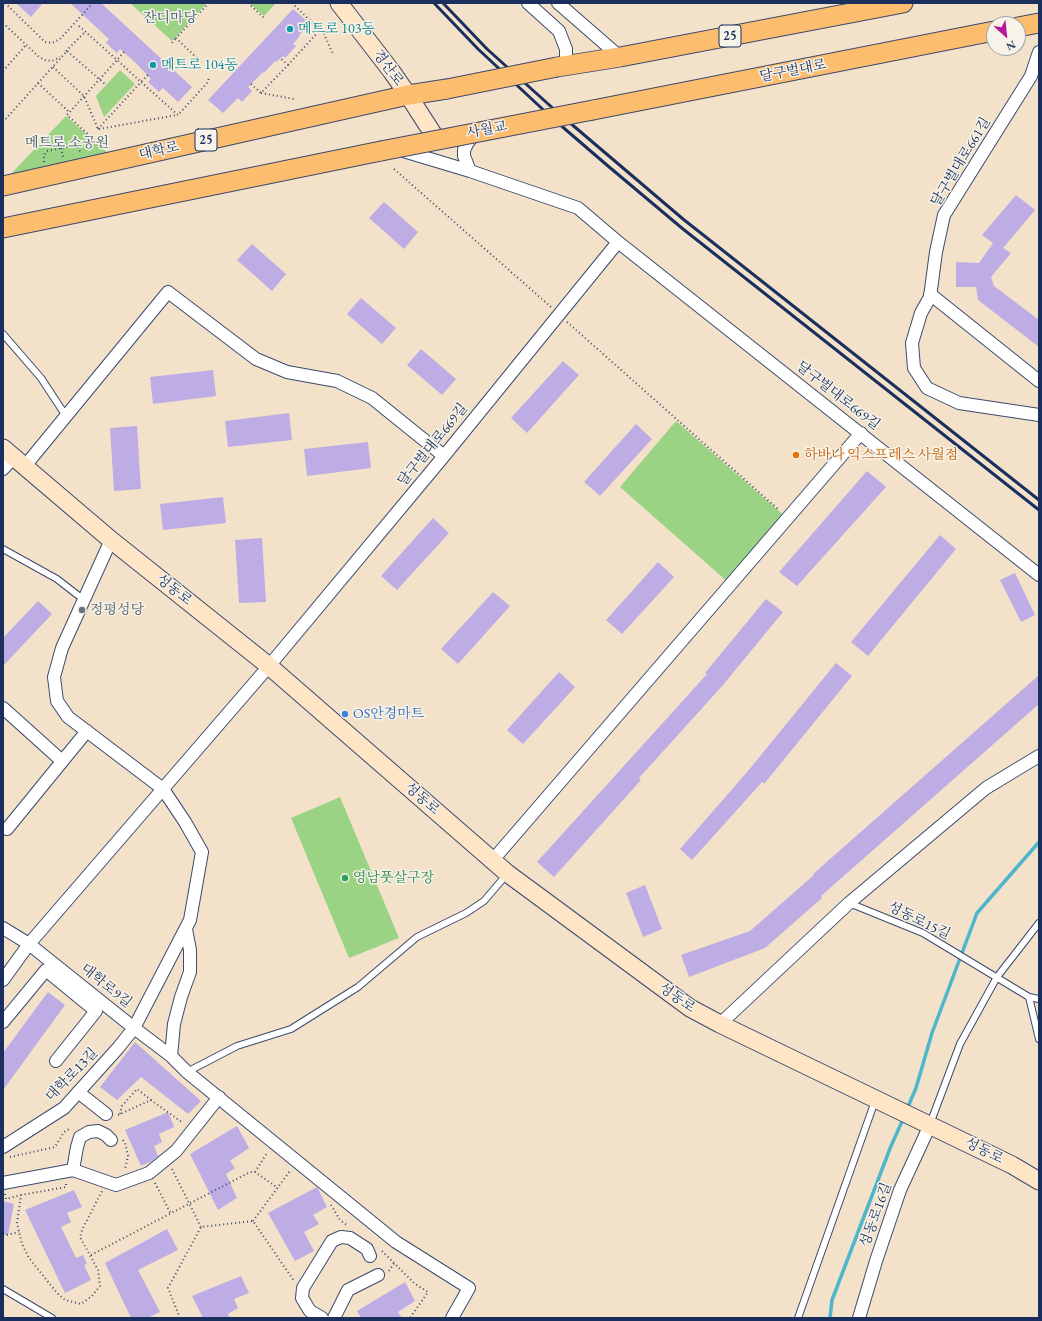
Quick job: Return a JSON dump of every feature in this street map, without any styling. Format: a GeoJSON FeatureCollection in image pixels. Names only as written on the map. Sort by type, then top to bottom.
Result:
{"type":"FeatureCollection","features":[{"type":"Feature","properties":{"kind":"main road","name":"25"},"geometry":{"type":"LineString","coordinates":[[408,94],[447,89],[561,66],[620,57],[884,5],[903,3]]}},
{"type":"Feature","properties":{"kind":"main road"},"geometry":{"type":"LineString","coordinates":[[1026,25],[1039,23]]}},
{"type":"Feature","properties":{"kind":"main road","name":"달구벌대로"},"geometry":{"type":"LineString","coordinates":[[593,110],[986,34]]}},
{"type":"Feature","properties":{"kind":"main road","name":"대학로"},"geometry":{"type":"LineString","coordinates":[[3,186],[408,94]]}},
{"type":"Feature","properties":{"kind":"main road","name":"사월교"},"geometry":{"type":"LineString","coordinates":[[388,149],[593,110]]}},
{"type":"Feature","properties":{"kind":"main road"},"geometry":{"type":"LineString","coordinates":[[3,228],[388,149]]}},
{"type":"Feature","properties":{"kind":"street","name":"경산로"},"geometry":{"type":"LineString","coordinates":[[339,3],[408,94],[437,140]]}},
{"type":"Feature","properties":{"kind":"street"},"geometry":{"type":"LineString","coordinates":[[528,3],[558,31],[566,49],[561,66]]}},
{"type":"Feature","properties":{"kind":"street"},"geometry":{"type":"LineString","coordinates":[[558,3],[620,57]]}},
{"type":"Feature","properties":{"kind":"street","name":"달구벌대로661길"},"geometry":{"type":"LineString","coordinates":[[1039,52],[1031,76],[944,215],[936,252],[930,294],[921,313],[912,343],[914,368],[927,388],[959,403],[1039,415]]}},
{"type":"Feature","properties":{"kind":"street"},"geometry":{"type":"LineString","coordinates":[[470,171],[464,156],[464,150],[468,142],[477,132]]}},
{"type":"Feature","properties":{"kind":"street","name":"달구벌대로669길"},"geometry":{"type":"LineString","coordinates":[[388,149],[470,171],[578,208],[618,242],[1039,575]]}},
{"type":"Feature","properties":{"kind":"street","name":"달구벌대로669길"},"geometry":{"type":"LineString","coordinates":[[3,980],[29,944],[269,666],[444,456],[618,242]]}},
{"type":"Feature","properties":{"kind":"street"},"geometry":{"type":"LineString","coordinates":[[11,460],[66,416],[168,292],[256,359],[287,372],[337,381],[372,398],[444,456]]}},
{"type":"Feature","properties":{"kind":"street"},"geometry":{"type":"LineString","coordinates":[[930,294],[1039,381]]}},
{"type":"Feature","properties":{"kind":"street"},"geometry":{"type":"LineString","coordinates":[[492,861],[861,433]]}},
{"type":"Feature","properties":{"kind":"street","name":"성동로"},"geometry":{"type":"LineString","coordinates":[[11,460],[269,666],[492,861],[690,1008],[720,1024],[1012,1165],[1039,1181]]}},
{"type":"Feature","properties":{"kind":"street","name":"대학로13길"},"geometry":{"type":"LineString","coordinates":[[3,1147],[64,1108],[118,1048],[134,1028],[190,920],[202,852],[185,822],[163,789],[68,717],[57,701],[54,677],[62,648],[111,540]]}},
{"type":"Feature","properties":{"kind":"street"},"geometry":{"type":"LineString","coordinates":[[3,708],[62,761]]}},
{"type":"Feature","properties":{"kind":"street"},"geometry":{"type":"LineString","coordinates":[[7,829],[87,731]]}},
{"type":"Feature","properties":{"kind":"street"},"geometry":{"type":"LineString","coordinates":[[720,1024],[849,903],[986,788],[1039,756]]}},
{"type":"Feature","properties":{"kind":"street","name":"대학로9길"},"geometry":{"type":"LineString","coordinates":[[3,928],[29,944],[171,1056],[187,1072],[396,1242],[469,1288],[452,1318]]}},
{"type":"Feature","properties":{"kind":"street"},"geometry":{"type":"LineString","coordinates":[[171,1056],[174,1024],[180,997],[190,972],[190,950],[186,929]]}},
{"type":"Feature","properties":{"kind":"street"},"geometry":{"type":"LineString","coordinates":[[3,1022],[46,970],[96,1011],[56,1061]]}},
{"type":"Feature","properties":{"kind":"street"},"geometry":{"type":"LineString","coordinates":[[78,1092],[110,1116]]}},
{"type":"Feature","properties":{"kind":"street"},"geometry":{"type":"LineString","coordinates":[[3,1183],[73,1170],[116,1185],[149,1173],[176,1151],[219,1098]]}},
{"type":"Feature","properties":{"kind":"street","name":"성동로16길"},"geometry":{"type":"LineString","coordinates":[[859,1318],[900,1190],[929,1124]]}},
{"type":"Feature","properties":{"kind":"street"},"geometry":{"type":"LineString","coordinates":[[73,1170],[76,1147],[80,1137],[89,1132],[98,1131],[106,1135],[111,1140]]}},
{"type":"Feature","properties":{"kind":"street"},"geometry":{"type":"LineString","coordinates":[[322,1318],[310,1311],[302,1298],[302,1293],[303,1288],[332,1241],[342,1237],[350,1238],[367,1249],[370,1256]]}},
{"type":"Feature","properties":{"kind":"street"},"geometry":{"type":"LineString","coordinates":[[334,1318],[348,1290],[378,1274]]}},
{"type":"Feature","properties":{"kind":"lane"},"geometry":{"type":"LineString","coordinates":[[3,334],[41,378],[66,416]]}},
{"type":"Feature","properties":{"kind":"lane"},"geometry":{"type":"LineString","coordinates":[[3,549],[57,579],[84,600]]}},
{"type":"Feature","properties":{"kind":"lane"},"geometry":{"type":"LineString","coordinates":[[187,1072],[237,1046],[291,1028],[358,987],[417,937],[466,913],[484,901],[507,873]]}},
{"type":"Feature","properties":{"kind":"lane","name":"성동로15길"},"geometry":{"type":"LineString","coordinates":[[849,903],[923,933],[1029,998],[1039,999]]}},
{"type":"Feature","properties":{"kind":"lane"},"geometry":{"type":"LineString","coordinates":[[929,1124],[960,1044],[997,977],[1039,923]]}},
{"type":"Feature","properties":{"kind":"lane"},"geometry":{"type":"LineString","coordinates":[[1029,998],[1039,1039]]}},
{"type":"Feature","properties":{"kind":"lane"},"geometry":{"type":"LineString","coordinates":[[798,1318],[877,1100]]}},
{"type":"Feature","properties":{"kind":"lane"},"geometry":{"type":"LineString","coordinates":[[3,1289],[52,1318]]}},
{"type":"Feature","properties":{"kind":"path"},"geometry":{"type":"LineString","coordinates":[[5,3],[43,40],[52,43],[60,39],[93,3]]}},
{"type":"Feature","properties":{"kind":"path"},"geometry":{"type":"LineString","coordinates":[[172,43],[209,3]]}},
{"type":"Feature","properties":{"kind":"path"},"geometry":{"type":"LineString","coordinates":[[248,3],[264,18]]}},
{"type":"Feature","properties":{"kind":"path"},"geometry":{"type":"LineString","coordinates":[[292,3],[324,34],[333,54]]}},
{"type":"Feature","properties":{"kind":"path"},"geometry":{"type":"LineString","coordinates":[[3,23],[38,56],[48,61],[55,60],[67,51]]}},
{"type":"Feature","properties":{"kind":"path"},"geometry":{"type":"LineString","coordinates":[[79,26],[178,115]]}},
{"type":"Feature","properties":{"kind":"path"},"geometry":{"type":"LineString","coordinates":[[261,93],[320,30]]}},
{"type":"Feature","properties":{"kind":"path"},"geometry":{"type":"LineString","coordinates":[[3,122],[85,32]]}},
{"type":"Feature","properties":{"kind":"path"},"geometry":{"type":"LineString","coordinates":[[176,38],[199,60],[196,64]]}},
{"type":"Feature","properties":{"kind":"path"},"geometry":{"type":"LineString","coordinates":[[3,71],[26,45]]}},
{"type":"Feature","properties":{"kind":"path"},"geometry":{"type":"LineString","coordinates":[[67,51],[106,85]]}},
{"type":"Feature","properties":{"kind":"path"},"geometry":{"type":"LineString","coordinates":[[107,152],[67,115],[124,52]]}},
{"type":"Feature","properties":{"kind":"path"},"geometry":{"type":"LineString","coordinates":[[280,58],[288,65]]}},
{"type":"Feature","properties":{"kind":"path"},"geometry":{"type":"LineString","coordinates":[[52,67],[84,96],[98,129]]}},
{"type":"Feature","properties":{"kind":"path"},"geometry":{"type":"LineString","coordinates":[[98,129],[148,75]]}},
{"type":"Feature","properties":{"kind":"path"},"geometry":{"type":"LineString","coordinates":[[98,129],[178,115],[208,82],[209,76]]}},
{"type":"Feature","properties":{"kind":"path"},"geometry":{"type":"LineString","coordinates":[[38,83],[69,112]]}},
{"type":"Feature","properties":{"kind":"path"},"geometry":{"type":"LineString","coordinates":[[251,84],[261,93],[294,99]]}},
{"type":"Feature","properties":{"kind":"path"},"geometry":{"type":"LineString","coordinates":[[44,162],[44,155],[47,151],[74,145],[78,147],[82,156]]}},
{"type":"Feature","properties":{"kind":"path"},"geometry":{"type":"LineString","coordinates":[[394,169],[787,518]]}},
{"type":"Feature","properties":{"kind":"path"},"geometry":{"type":"LineString","coordinates":[[120,1115],[122,1106],[137,1089],[193,1130]]}},
{"type":"Feature","properties":{"kind":"path"},"geometry":{"type":"LineString","coordinates":[[110,1116],[120,1115],[151,1100]]}},
{"type":"Feature","properties":{"kind":"path"},"geometry":{"type":"LineString","coordinates":[[255,1172],[269,1150]]}},
{"type":"Feature","properties":{"kind":"path"},"geometry":{"type":"LineString","coordinates":[[201,1227],[253,1222],[297,1162]]}},
{"type":"Feature","properties":{"kind":"path"},"geometry":{"type":"LineString","coordinates":[[167,1173],[172,1169],[201,1227]]}},
{"type":"Feature","properties":{"kind":"path"},"geometry":{"type":"LineString","coordinates":[[90,1256],[250,1172],[255,1172],[278,1188]]}},
{"type":"Feature","properties":{"kind":"path"},"geometry":{"type":"LineString","coordinates":[[149,1184],[156,1181],[171,1214]]}},
{"type":"Feature","properties":{"kind":"path"},"geometry":{"type":"LineString","coordinates":[[66,1182],[66,1187],[21,1195],[17,1223],[22,1244],[28,1258],[57,1293],[65,1300],[81,1304],[92,1296],[100,1286],[98,1270],[80,1237],[103,1188]]}},
{"type":"Feature","properties":{"kind":"path"},"geometry":{"type":"LineString","coordinates":[[253,1222],[302,1293]]}},
{"type":"Feature","properties":{"kind":"path"},"geometry":{"type":"LineString","coordinates":[[180,1318],[168,1288],[201,1227]]}},
{"type":"Feature","properties":{"kind":"path"},"geometry":{"type":"LineString","coordinates":[[3,1236],[19,1232]]}},
{"type":"Feature","properties":{"kind":"path"},"geometry":{"type":"LineString","coordinates":[[410,1318],[428,1292]]}},
{"type":"Feature","properties":{"kind":"green space","name":"잔디마당"},"geometry":{"type":"Polygon","coordinates":[[[130,3],[207,3],[172,41],[130,3]]]}},
{"type":"Feature","properties":{"kind":"green space"},"geometry":{"type":"Polygon","coordinates":[[[249,3],[276,3],[264,16],[249,3]]]}},
{"type":"Feature","properties":{"kind":"green space"},"geometry":{"type":"Polygon","coordinates":[[[120,70],[135,84],[104,117],[96,96],[120,70]]]}},
{"type":"Feature","properties":{"kind":"green space","name":"메트로 소공원"},"geometry":{"type":"Polygon","coordinates":[[[66,116],[109,154],[10,175],[66,116]]]}},
{"type":"Feature","properties":{"kind":"green space"},"geometry":{"type":"Polygon","coordinates":[[[676,421],[787,518],[730,584],[620,487],[676,421]]]}},
{"type":"Feature","properties":{"kind":"green space","name":"영남풋살구장"},"geometry":{"type":"Polygon","coordinates":[[[340,797],[399,938],[349,958],[291,818],[340,797]]]}},
{"type":"Feature","properties":{"kind":"building"},"geometry":{"type":"Polygon","coordinates":[[[16,3],[43,3],[31,17],[16,3]]]}},
{"type":"Feature","properties":{"kind":"building"},"geometry":{"type":"Polygon","coordinates":[[[70,3],[101,3],[192,87],[178,102],[163,88],[159,92],[148,82],[151,79],[136,63],[120,49],[117,53],[106,43],[109,39],[70,3]]]}},
{"type":"Feature","properties":{"kind":"building"},"geometry":{"type":"Polygon","coordinates":[[[293,9],[310,24],[299,35],[300,36],[293,44],[296,46],[285,58],[283,56],[276,62],[275,61],[248,87],[252,91],[242,102],[238,98],[223,113],[208,100],[293,9]]]}},
{"type":"Feature","properties":{"kind":"building"},"geometry":{"type":"Polygon","coordinates":[[[1016,195],[1035,210],[1003,248],[1011,253],[991,277],[994,286],[1039,320],[1039,347],[978,300],[976,287],[956,287],[956,262],[979,263],[993,243],[982,235],[1016,195]]]}},
{"type":"Feature","properties":{"kind":"building"},"geometry":{"type":"Polygon","coordinates":[[[384,202],[418,232],[404,249],[369,218],[384,202]]]}},
{"type":"Feature","properties":{"kind":"building"},"geometry":{"type":"Polygon","coordinates":[[[252,244],[286,274],[272,291],[237,260],[252,244]]]}},
{"type":"Feature","properties":{"kind":"building"},"geometry":{"type":"Polygon","coordinates":[[[361,298],[396,328],[382,344],[347,314],[361,298]]]}},
{"type":"Feature","properties":{"kind":"building"},"geometry":{"type":"Polygon","coordinates":[[[421,349],[456,379],[442,395],[407,365],[421,349]]]}},
{"type":"Feature","properties":{"kind":"building"},"geometry":{"type":"Polygon","coordinates":[[[563,361],[579,375],[527,433],[511,418],[563,361]]]}},
{"type":"Feature","properties":{"kind":"building"},"geometry":{"type":"Polygon","coordinates":[[[213,370],[216,396],[153,404],[150,377],[213,370]]]}},
{"type":"Feature","properties":{"kind":"building"},"geometry":{"type":"Polygon","coordinates":[[[289,413],[292,440],[228,447],[225,421],[289,413]]]}},
{"type":"Feature","properties":{"kind":"building"},"geometry":{"type":"Polygon","coordinates":[[[636,424],[652,439],[600,496],[584,482],[636,424]]]}},
{"type":"Feature","properties":{"kind":"building"},"geometry":{"type":"Polygon","coordinates":[[[137,426],[141,489],[114,491],[110,428],[137,426]]]}},
{"type":"Feature","properties":{"kind":"building"},"geometry":{"type":"Polygon","coordinates":[[[368,442],[371,468],[307,476],[304,449],[368,442]]]}},
{"type":"Feature","properties":{"kind":"building"},"geometry":{"type":"Polygon","coordinates":[[[867,471],[886,487],[797,586],[779,572],[867,471]]]}},
{"type":"Feature","properties":{"kind":"building"},"geometry":{"type":"Polygon","coordinates":[[[223,497],[226,523],[163,530],[160,504],[223,497]]]}},
{"type":"Feature","properties":{"kind":"building"},"geometry":{"type":"Polygon","coordinates":[[[433,518],[449,533],[397,590],[381,576],[433,518]]]}},
{"type":"Feature","properties":{"kind":"building"},"geometry":{"type":"Polygon","coordinates":[[[940,535],[956,549],[868,656],[851,642],[940,535]]]}},
{"type":"Feature","properties":{"kind":"building"},"geometry":{"type":"Polygon","coordinates":[[[262,538],[266,602],[239,603],[235,540],[262,538]]]}},
{"type":"Feature","properties":{"kind":"building"},"geometry":{"type":"Polygon","coordinates":[[[658,562],[674,577],[622,634],[606,620],[658,562]]]}},
{"type":"Feature","properties":{"kind":"building"},"geometry":{"type":"Polygon","coordinates":[[[1015,573],[1035,615],[1021,622],[1000,580],[1015,573]]]}},
{"type":"Feature","properties":{"kind":"building"},"geometry":{"type":"Polygon","coordinates":[[[493,592],[510,606],[458,664],[441,649],[493,592]]]}},
{"type":"Feature","properties":{"kind":"building"},"geometry":{"type":"Polygon","coordinates":[[[766,599],[783,612],[723,685],[639,778],[641,780],[554,877],[537,862],[707,674],[705,673],[766,599]]]}},
{"type":"Feature","properties":{"kind":"building"},"geometry":{"type":"Polygon","coordinates":[[[38,601],[52,614],[3,666],[3,638],[38,601]]]}},
{"type":"Feature","properties":{"kind":"building"},"geometry":{"type":"Polygon","coordinates":[[[836,663],[852,676],[764,784],[762,782],[692,860],[680,849],[748,771],[836,663]]]}},
{"type":"Feature","properties":{"kind":"building"},"geometry":{"type":"Polygon","coordinates":[[[559,672],[575,687],[523,744],[507,730],[559,672]]]}},
{"type":"Feature","properties":{"kind":"building"},"geometry":{"type":"Polygon","coordinates":[[[1039,675],[1039,704],[821,896],[822,898],[765,948],[689,977],[681,955],[750,931],[1039,675]]]}},
{"type":"Feature","properties":{"kind":"building"},"geometry":{"type":"Polygon","coordinates":[[[645,885],[662,929],[643,937],[626,893],[645,885]]]}},
{"type":"Feature","properties":{"kind":"building"},"geometry":{"type":"Polygon","coordinates":[[[48,992],[65,1005],[3,1090],[3,1053],[48,992]]]}},
{"type":"Feature","properties":{"kind":"building"},"geometry":{"type":"Polygon","coordinates":[[[135,1042],[201,1101],[188,1114],[141,1077],[117,1100],[100,1087],[135,1042]]]}},
{"type":"Feature","properties":{"kind":"building"},"geometry":{"type":"Polygon","coordinates":[[[168,1112],[174,1127],[159,1134],[162,1142],[154,1146],[158,1156],[152,1161],[141,1166],[125,1130],[168,1112]]]}},
{"type":"Feature","properties":{"kind":"building"},"geometry":{"type":"Polygon","coordinates":[[[237,1126],[249,1148],[230,1161],[235,1168],[226,1174],[237,1198],[218,1210],[190,1154],[237,1126]]]}},
{"type":"Feature","properties":{"kind":"building"},"geometry":{"type":"Polygon","coordinates":[[[317,1187],[327,1207],[313,1215],[319,1224],[304,1232],[314,1251],[295,1261],[268,1213],[317,1187]]]}},
{"type":"Feature","properties":{"kind":"building"},"geometry":{"type":"Polygon","coordinates":[[[74,1190],[82,1207],[67,1213],[71,1222],[61,1227],[76,1258],[83,1255],[87,1264],[84,1265],[91,1280],[65,1293],[25,1210],[74,1190]]]}},
{"type":"Feature","properties":{"kind":"building"},"geometry":{"type":"Polygon","coordinates":[[[3,1201],[14,1204],[8,1235],[3,1235],[3,1201]]]}},
{"type":"Feature","properties":{"kind":"building"},"geometry":{"type":"Polygon","coordinates":[[[167,1229],[178,1250],[138,1270],[160,1312],[147,1318],[131,1318],[105,1263],[167,1229]]]}},
{"type":"Feature","properties":{"kind":"building"},"geometry":{"type":"Polygon","coordinates":[[[241,1276],[249,1293],[234,1299],[238,1308],[228,1314],[230,1318],[203,1318],[192,1296],[241,1276]]]}},
{"type":"Feature","properties":{"kind":"building"},"geometry":{"type":"Polygon","coordinates":[[[405,1282],[415,1301],[398,1312],[402,1318],[361,1318],[357,1311],[405,1282]]]}},
{"type":"Feature","properties":{"kind":"waterway"},"geometry":{"type":"LineString","coordinates":[[907,1109],[916,1088],[932,1033],[977,913],[1039,842]]}},
{"type":"Feature","properties":{"kind":"waterway"},"geometry":{"type":"LineString","coordinates":[[830,1318],[832,1300],[891,1146],[904,1117]]}},
{"type":"Feature","properties":{"kind":"railway"},"geometry":{"type":"LineString","coordinates":[[434,3],[478,49],[551,117],[683,229],[1039,510]]}},
{"type":"Feature","properties":{"kind":"railway"},"geometry":{"type":"LineString","coordinates":[[443,3],[487,49],[556,111],[683,219],[1039,500]]}},
{"type":"Feature","properties":{"kind":"place","name":"메트로 103동"},"geometry":{"type":"Point","coordinates":[290,29]}},
{"type":"Feature","properties":{"kind":"place","name":"메트로 104동"},"geometry":{"type":"Point","coordinates":[153,65]}},
{"type":"Feature","properties":{"kind":"place","name":"하바나 익스프레스 사월점"},"geometry":{"type":"Point","coordinates":[796,455]}},
{"type":"Feature","properties":{"kind":"place","name":"정평성당"},"geometry":{"type":"Point","coordinates":[82,610]}},
{"type":"Feature","properties":{"kind":"place","name":"OS안경마트"},"geometry":{"type":"Point","coordinates":[345,714]}},
{"type":"Feature","properties":{"kind":"place","name":"영남풋살구장"},"geometry":{"type":"Point","coordinates":[345,878]}}]}
